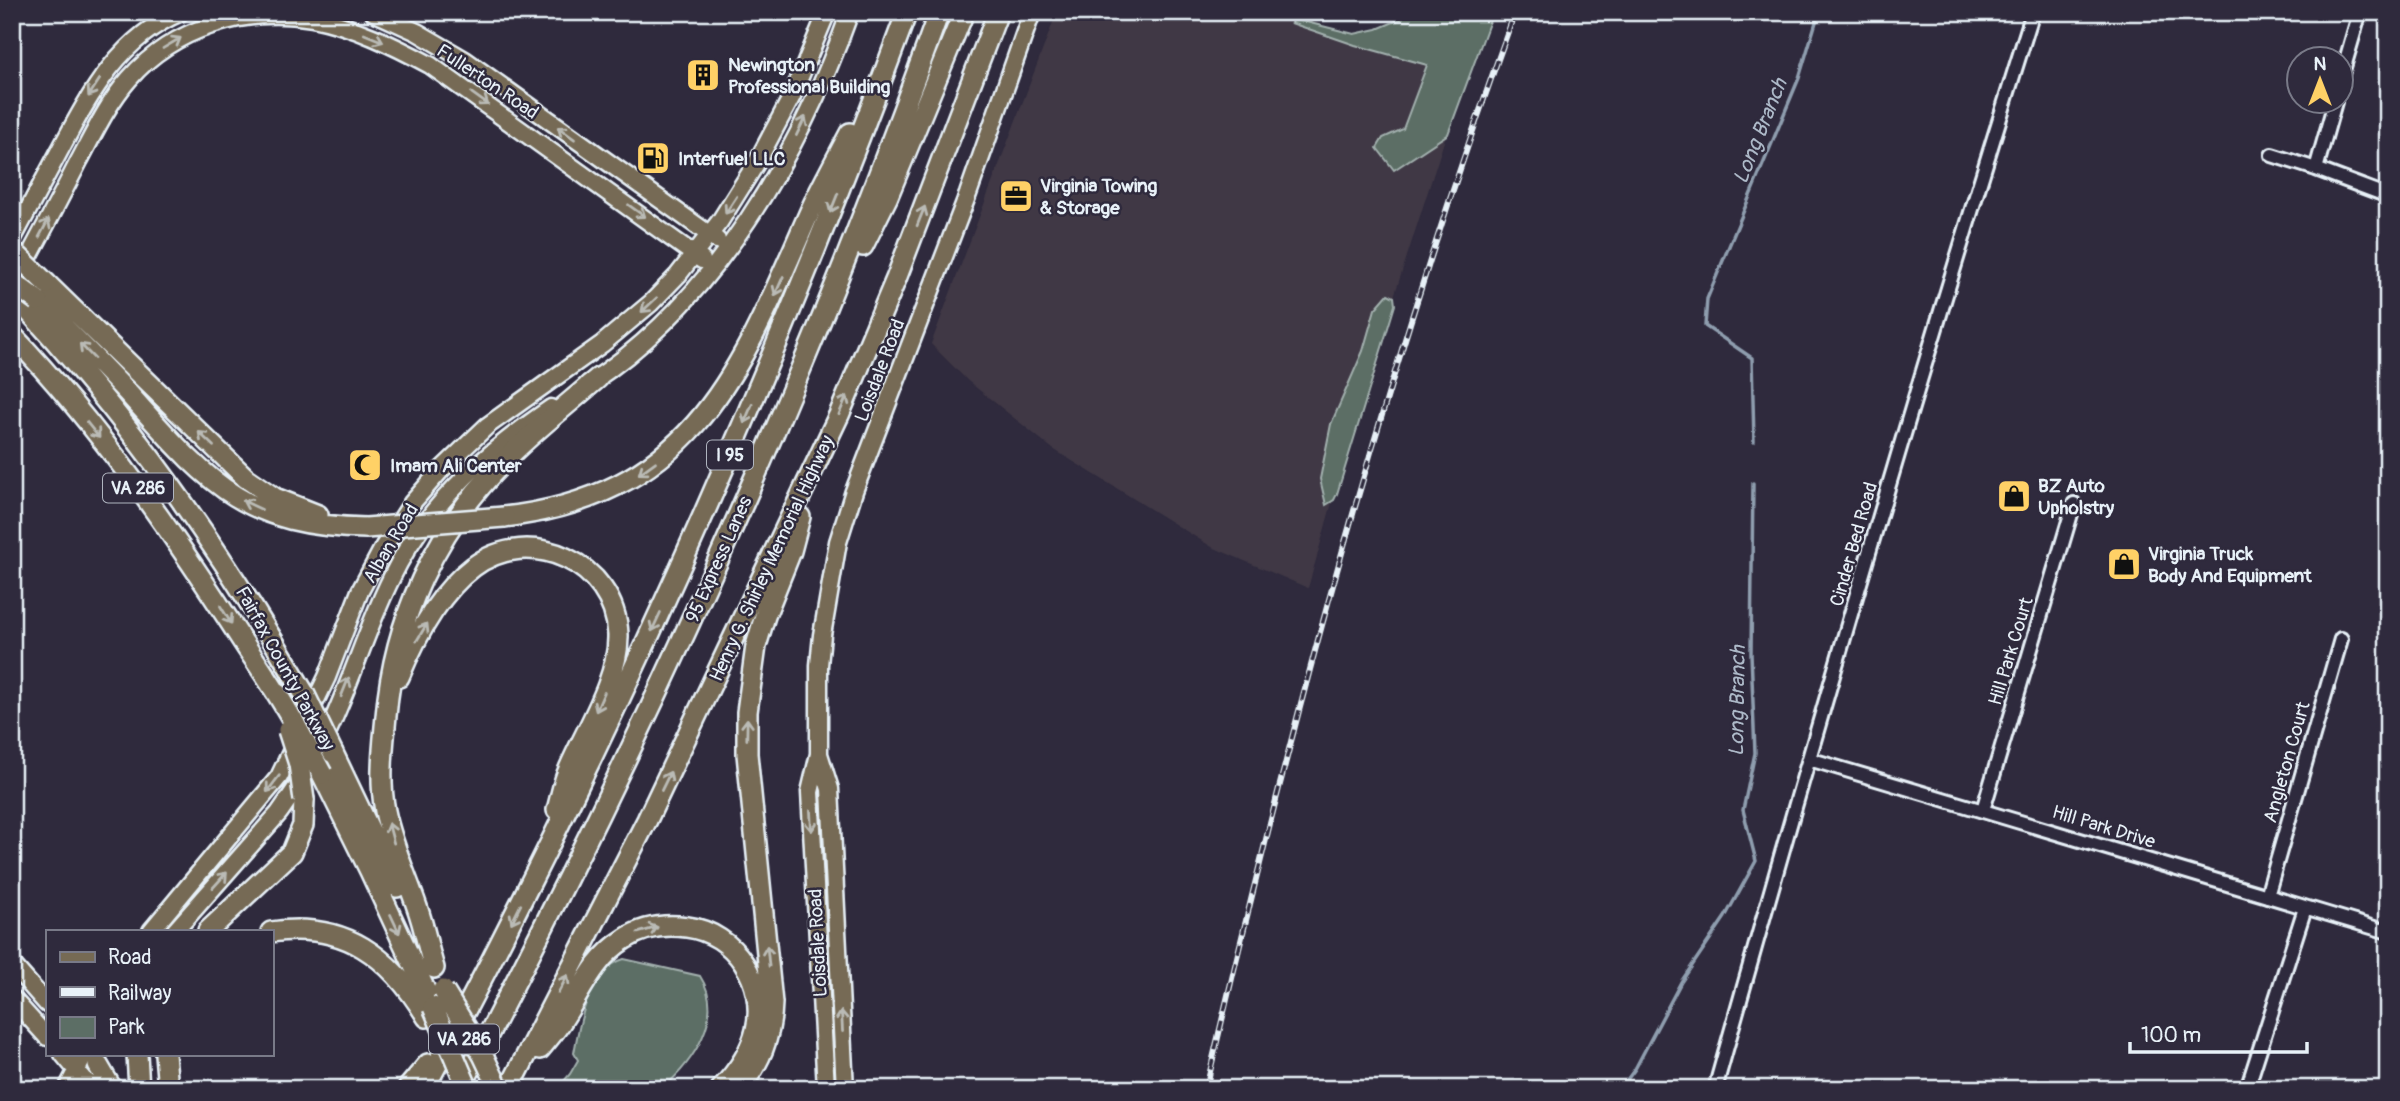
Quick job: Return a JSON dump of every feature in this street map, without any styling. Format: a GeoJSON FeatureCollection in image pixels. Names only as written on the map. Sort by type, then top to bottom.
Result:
{"type":"FeatureCollection","features":[{"type":"Feature","properties":{"kind":"highway","name":"I 95"},"geometry":{"type":"LineString","coordinates":[[424,1089],[546,853],[657,619],[734,446],[808,269],[907,12]]}},
{"type":"Feature","properties":{"kind":"highway","name":"95 Express Lanes"},"geometry":{"type":"LineString","coordinates":[[460,1089],[520,975],[637,737],[717,562],[802,366],[883,165],[939,12]]}},
{"type":"Feature","properties":{"kind":"highway"},"geometry":{"type":"LineString","coordinates":[[802,366],[887,198],[964,12]]}},
{"type":"Feature","properties":{"kind":"highway","name":"Henry G. Shirley Memorial Highway"},"geometry":{"type":"LineString","coordinates":[[506,1088],[653,808],[838,415],[896,279],[999,12]]}},
{"type":"Feature","properties":{"kind":"highway"},"geometry":{"type":"LineString","coordinates":[[12,250],[39,300],[188,460],[220,487],[253,506],[291,520],[327,526],[504,517],[565,507],[609,490],[651,465],[702,418],[759,328],[812,208],[894,48]]}},
{"type":"Feature","properties":{"kind":"highway"},"geometry":{"type":"LineString","coordinates":[[12,282],[39,300],[255,486],[306,512],[369,524]]}},
{"type":"Feature","properties":{"kind":"highway","name":"Fairfax County Parkway"},"geometry":{"type":"LineString","coordinates":[[12,291],[39,300],[115,411],[187,506],[233,574],[304,693],[326,752],[434,968],[434,1005],[485,1089]]}},
{"type":"Feature","properties":{"kind":"highway","name":"Fairfax County Parkway"},"geometry":{"type":"LineString","coordinates":[[15,338],[123,468],[198,572],[271,682],[322,774],[370,871],[434,1005],[468,1089]]}},
{"type":"Feature","properties":{"kind":"highway"},"geometry":{"type":"LineString","coordinates":[[434,968],[418,908],[392,841],[385,811],[381,763],[392,669],[412,600],[425,568],[452,523],[502,463],[598,378]]}},
{"type":"Feature","properties":{"kind":"highway"},"geometry":{"type":"LineString","coordinates":[[739,1089],[765,1047],[771,1025],[772,1003],[747,754],[750,679],[760,631],[791,551],[813,466]]}},
{"type":"Feature","properties":{"kind":"highway"},"geometry":{"type":"LineString","coordinates":[[386,717],[403,666],[418,637],[446,595],[471,569],[500,553],[533,549],[563,555],[589,571],[605,591],[613,608],[617,643],[602,699],[568,772],[546,853]]}},
{"type":"Feature","properties":{"kind":"highway"},"geometry":{"type":"LineString","coordinates":[[209,930],[292,852],[303,825],[304,800],[295,725]]}},
{"type":"Feature","properties":{"kind":"highway"},"geometry":{"type":"LineString","coordinates":[[273,932],[320,931],[357,944],[380,958],[434,1005],[483,1055],[506,1088],[564,1019],[580,987],[605,956],[632,935],[651,928],[672,925],[704,931],[723,942],[746,965],[755,986],[758,1019],[752,1042],[742,1063],[721,1089]]}},
{"type":"Feature","properties":{"kind":"highway"},"geometry":{"type":"LineString","coordinates":[[407,1089],[455,1031]]}},
{"type":"Feature","properties":{"kind":"highway"},"geometry":{"type":"LineString","coordinates":[[137,1056],[139,1089]]}},
{"type":"Feature","properties":{"kind":"highway"},"geometry":{"type":"LineString","coordinates":[[165,1056],[169,1089]]}},
{"type":"Feature","properties":{"kind":"highway"},"geometry":{"type":"LineString","coordinates":[[94,1057],[112,1089]]}},
{"type":"Feature","properties":{"kind":"main road"},"geometry":{"type":"LineString","coordinates":[[12,240],[100,79],[133,42],[157,24],[181,12]]}},
{"type":"Feature","properties":{"kind":"main road","name":"Fullerton Road"},"geometry":{"type":"LineString","coordinates":[[373,12],[417,32],[465,60],[728,247]]}},
{"type":"Feature","properties":{"kind":"main road","name":"Alban Road"},"geometry":{"type":"LineString","coordinates":[[152,930],[279,777],[295,725],[327,677],[360,591],[412,503],[441,470],[487,426],[620,331],[652,303],[695,254],[743,186],[778,124],[827,12]]}},
{"type":"Feature","properties":{"kind":"main road","name":"Alban Road"},"geometry":{"type":"LineString","coordinates":[[176,930],[279,813],[326,752],[395,572],[439,503],[478,464],[524,427],[598,378],[658,327],[684,302],[728,247],[790,150],[835,53],[850,12]]}},
{"type":"Feature","properties":{"kind":"main road","name":"Loisdale Road"},"geometry":{"type":"LineString","coordinates":[[826,1089],[810,792],[819,754],[819,665],[822,635],[836,554],[846,515],[968,194],[1031,12]]}},
{"type":"Feature","properties":{"kind":"main road","name":"Fullerton Road"},"geometry":{"type":"LineString","coordinates":[[12,291],[96,129],[129,78],[161,50],[186,35],[227,21],[262,15],[299,16],[329,22],[382,40],[430,65],[713,267]]}},
{"type":"Feature","properties":{"kind":"main road","name":"Loisdale Road"},"geometry":{"type":"LineString","coordinates":[[819,754],[830,789],[845,1089]]}},
{"type":"Feature","properties":{"kind":"main road"},"geometry":{"type":"LineString","coordinates":[[12,964],[46,1003]]}},
{"type":"Feature","properties":{"kind":"main road"},"geometry":{"type":"LineString","coordinates":[[12,998],[46,1036]]}},
{"type":"Feature","properties":{"kind":"main road"},"geometry":{"type":"LineString","coordinates":[[65,1056],[89,1087]]}},
{"type":"Feature","properties":{"kind":"main road"},"geometry":{"type":"LineString","coordinates":[[67,1089],[77,1069],[94,1057]]}},
{"type":"Feature","properties":{"kind":"main road"},"geometry":{"type":"LineString","coordinates":[[89,1087],[94,1057]]}},
{"type":"Feature","properties":{"kind":"street","name":"Cinder Bed Road"},"geometry":{"type":"LineString","coordinates":[[1715,1089],[1913,401],[2033,12]]}},
{"type":"Feature","properties":{"kind":"street"},"geometry":{"type":"LineString","coordinates":[[2350,46],[2360,12]]}},
{"type":"Feature","properties":{"kind":"street"},"geometry":{"type":"LineString","coordinates":[[2382,12],[2388,14]]}},
{"type":"Feature","properties":{"kind":"street"},"geometry":{"type":"LineString","coordinates":[[2315,169],[2331,116]]}},
{"type":"Feature","properties":{"kind":"street"},"geometry":{"type":"LineString","coordinates":[[2272,155],[2388,196]]}},
{"type":"Feature","properties":{"kind":"street","name":"Hill Park Court"},"geometry":{"type":"LineString","coordinates":[[1983,810],[2074,504]]}},
{"type":"Feature","properties":{"kind":"street","name":"Angleton Court"},"geometry":{"type":"LineString","coordinates":[[2267,896],[2341,639]]}},
{"type":"Feature","properties":{"kind":"street","name":"Hill Park Drive"},"geometry":{"type":"LineString","coordinates":[[1809,759],[2388,932]]}},
{"type":"Feature","properties":{"kind":"street"},"geometry":{"type":"LineString","coordinates":[[2247,1089],[2305,908]]}},
{"type":"Feature","properties":{"kind":"shaded area"},"geometry":{"type":"Polygon","coordinates":[[[1057,12],[1283,12],[1466,73],[1362,396],[1308,588],[1212,547],[1053,449],[968,381],[931,344],[1057,12]]]}},
{"type":"Feature","properties":{"kind":"green space"},"geometry":{"type":"Polygon","coordinates":[[[1402,12],[1493,12],[1448,134],[1394,170],[1377,148],[1383,138],[1403,129],[1427,65],[1355,45],[1291,23],[1294,19],[1354,34],[1377,29],[1401,19],[1402,12]]]}},
{"type":"Feature","properties":{"kind":"green space"},"geometry":{"type":"Polygon","coordinates":[[[1388,294],[1394,297],[1395,305],[1337,494],[1334,500],[1326,505],[1320,479],[1331,424],[1363,351],[1375,309],[1388,294]]]}},
{"type":"Feature","properties":{"kind":"green space"},"geometry":{"type":"Polygon","coordinates":[[[624,959],[700,976],[707,991],[709,1007],[708,1022],[695,1052],[662,1089],[557,1089],[578,1060],[574,1053],[579,1026],[594,985],[612,965],[624,959]]]}},
{"type":"Feature","properties":{"kind":"waterway","name":"Long Branch"},"geometry":{"type":"LineString","coordinates":[[1754,442],[1752,358],[1705,326],[1707,299],[1799,78],[1819,12]]}},
{"type":"Feature","properties":{"kind":"waterway","name":"Long Branch"},"geometry":{"type":"LineString","coordinates":[[1620,1089],[1635,1069],[1681,982],[1725,917],[1756,861],[1743,810],[1755,753],[1751,653],[1753,483]]}},
{"type":"Feature","properties":{"kind":"railway"},"geometry":{"type":"LineString","coordinates":[[1206,1089],[1272,817],[1344,546],[1425,277],[1515,12]]}},
{"type":"Feature","properties":{"kind":"place","name":"Newington Professional Building"},"geometry":{"type":"Point","coordinates":[703,75]}},
{"type":"Feature","properties":{"kind":"place","name":"Interfuel LLC"},"geometry":{"type":"Point","coordinates":[653,158]}},
{"type":"Feature","properties":{"kind":"place","name":"Virginia Towing & Storage"},"geometry":{"type":"Point","coordinates":[1016,196]}},
{"type":"Feature","properties":{"kind":"place","name":"Imam Ali Center"},"geometry":{"type":"Point","coordinates":[365,465]}},
{"type":"Feature","properties":{"kind":"place","name":"BZ Auto Upholstry"},"geometry":{"type":"Point","coordinates":[2014,496]}},
{"type":"Feature","properties":{"kind":"place","name":"Virginia Truck Body And Equipment"},"geometry":{"type":"Point","coordinates":[2124,564]}}]}
